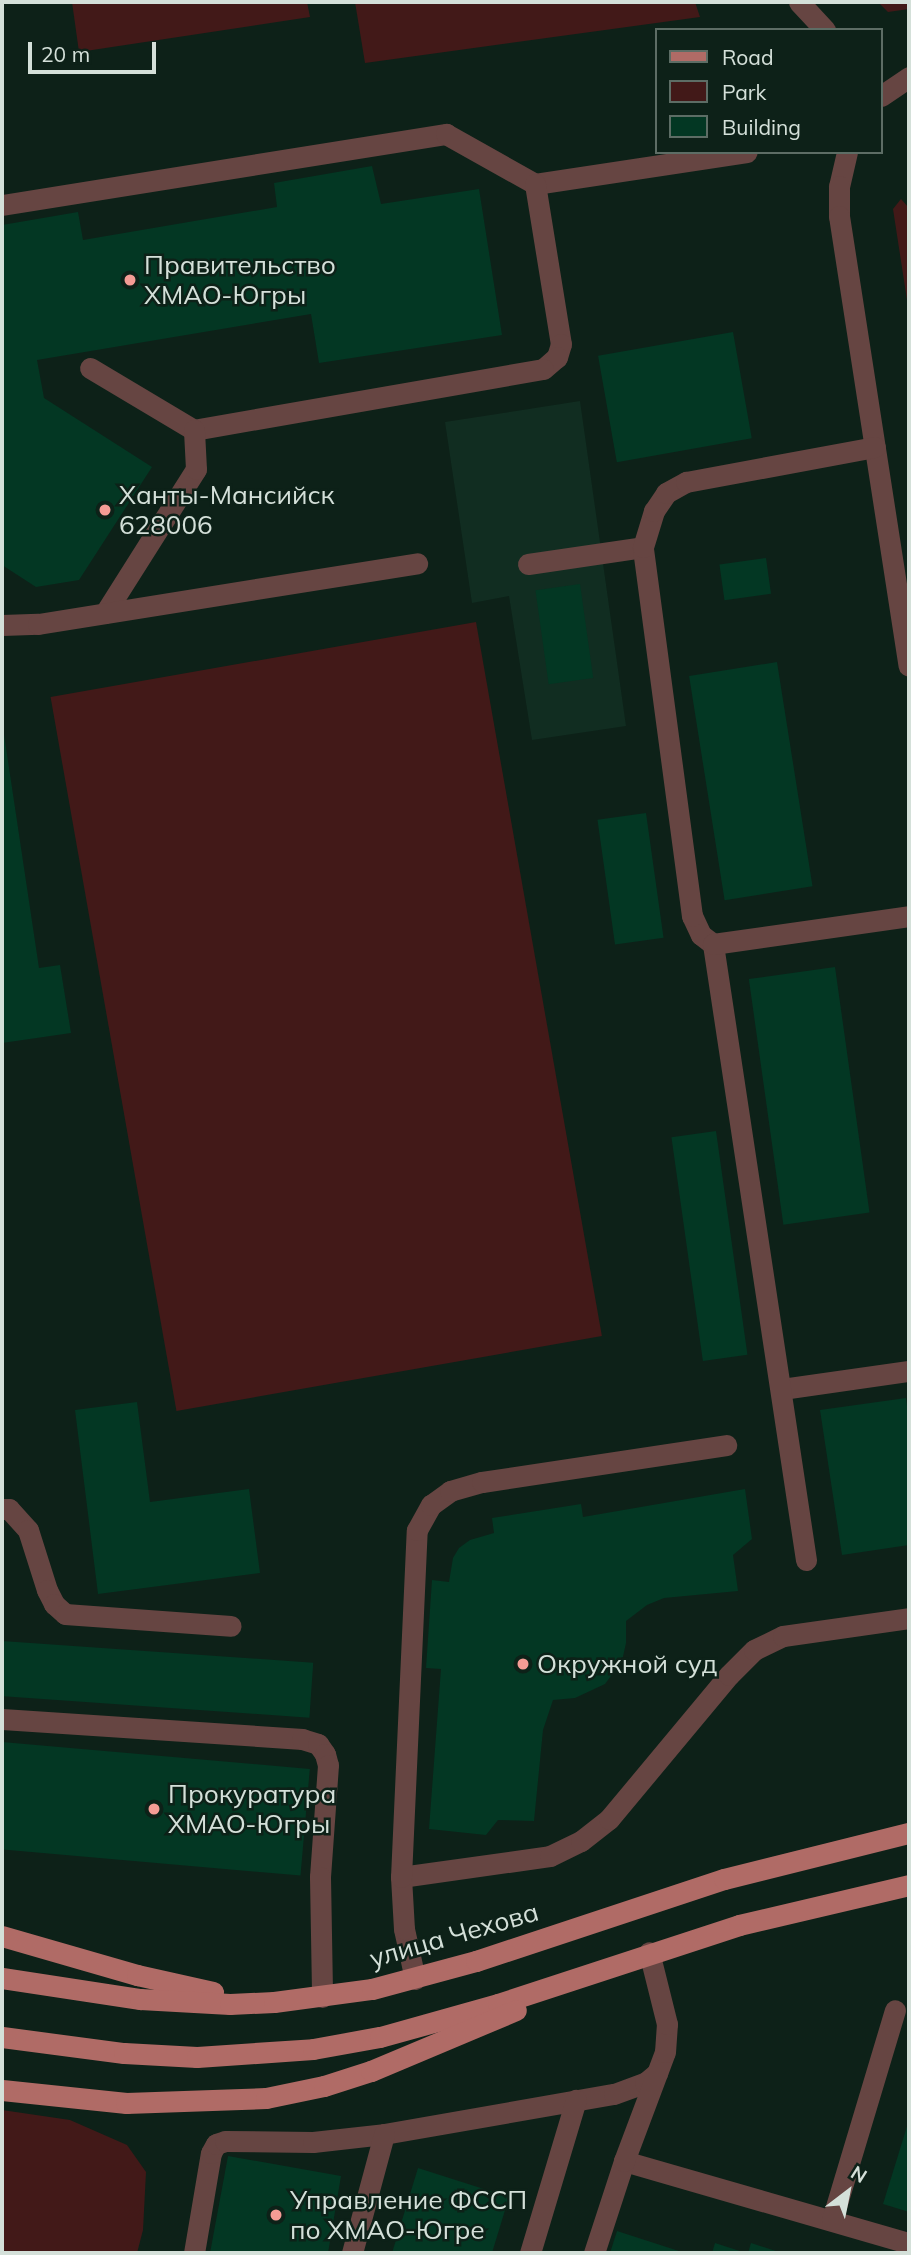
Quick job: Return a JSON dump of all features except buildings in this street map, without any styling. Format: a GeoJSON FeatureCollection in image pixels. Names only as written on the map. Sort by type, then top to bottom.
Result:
{"type":"FeatureCollection","features":[{"type":"Feature","properties":{"kind":"main road","name":"улица Чехова"},"geometry":{"type":"LineString","coordinates":[[2,1978],[140,1998],[230,2004],[322,1997],[415,1979],[724,1879],[909,1833]]}},
{"type":"Feature","properties":{"kind":"main road"},"geometry":{"type":"LineString","coordinates":[[2,2037],[124,2053],[197,2057],[313,2049],[424,2025],[753,1921],[909,1885]]}},
{"type":"Feature","properties":{"kind":"main road"},"geometry":{"type":"LineString","coordinates":[[2,1936],[137,1975],[274,2002]]}},
{"type":"Feature","properties":{"kind":"main road"},"geometry":{"type":"LineString","coordinates":[[2,2090],[126,2103],[266,2098],[324,2086],[371,2071],[490,2022],[620,1963]]}},
{"type":"Feature","properties":{"kind":"street"},"geometry":{"type":"LineString","coordinates":[[799,2],[823,28]]}},
{"type":"Feature","properties":{"kind":"street"},"geometry":{"type":"LineString","coordinates":[[883,93],[909,77]]}},
{"type":"Feature","properties":{"kind":"street"},"geometry":{"type":"LineString","coordinates":[[2,205],[446,134],[535,184],[734,154]]}},
{"type":"Feature","properties":{"kind":"street"},"geometry":{"type":"LineString","coordinates":[[847,154],[839,186],[839,216],[909,666]]}},
{"type":"Feature","properties":{"kind":"street"},"geometry":{"type":"LineString","coordinates":[[90,368],[194,430],[529,372],[550,365],[561,344],[535,184]]}},
{"type":"Feature","properties":{"kind":"street"},"geometry":{"type":"LineString","coordinates":[[105,613],[197,469],[194,430]]}},
{"type":"Feature","properties":{"kind":"street"},"geometry":{"type":"LineString","coordinates":[[806,1560],[713,944],[701,935],[692,916],[643,547],[658,502],[674,486],[875,447]]}},
{"type":"Feature","properties":{"kind":"street"},"geometry":{"type":"LineString","coordinates":[[528,564],[643,547]]}},
{"type":"Feature","properties":{"kind":"street"},"geometry":{"type":"LineString","coordinates":[[2,625],[38,624],[417,563]]}},
{"type":"Feature","properties":{"kind":"street"},"geometry":{"type":"LineString","coordinates":[[713,944],[909,916]]}},
{"type":"Feature","properties":{"kind":"street"},"geometry":{"type":"LineString","coordinates":[[782,1389],[909,1371]]}},
{"type":"Feature","properties":{"kind":"street"},"geometry":{"type":"LineString","coordinates":[[415,1979],[404,1929],[401,1877],[417,1530],[431,1505],[450,1491],[482,1482],[726,1445]]}},
{"type":"Feature","properties":{"kind":"street"},"geometry":{"type":"LineString","coordinates":[[2,1509],[9,1509],[28,1530],[47,1590],[54,1604],[65,1614],[231,1626]]}},
{"type":"Feature","properties":{"kind":"street"},"geometry":{"type":"LineString","coordinates":[[401,1877],[550,1856],[580,1841],[609,1819],[729,1675],[754,1650],[783,1636],[909,1618]]}},
{"type":"Feature","properties":{"kind":"street"},"geometry":{"type":"LineString","coordinates":[[2,1719],[302,1739],[318,1744],[328,1765],[320,1877],[322,1997]]}},
{"type":"Feature","properties":{"kind":"street"},"geometry":{"type":"LineString","coordinates":[[594,2253],[624,2161],[665,2052],[667,2024],[649,1952]]}},
{"type":"Feature","properties":{"kind":"street"},"geometry":{"type":"LineString","coordinates":[[832,2220],[895,2010]]}},
{"type":"Feature","properties":{"kind":"street"},"geometry":{"type":"LineString","coordinates":[[194,2253],[211,2153],[216,2144],[225,2141],[313,2142],[384,2134],[630,2090],[657,2074]]}},
{"type":"Feature","properties":{"kind":"street"},"geometry":{"type":"LineString","coordinates":[[530,2253],[576,2100]]}},
{"type":"Feature","properties":{"kind":"street"},"geometry":{"type":"LineString","coordinates":[[352,2253],[384,2134]]}},
{"type":"Feature","properties":{"kind":"street"},"geometry":{"type":"LineString","coordinates":[[624,2161],[909,2243]]}},
{"type":"Feature","properties":{"kind":"shaded area"},"geometry":{"type":"Polygon","coordinates":[[[580,401],[626,726],[532,740],[509,596],[472,603],[445,422],[580,401]]]}},
{"type":"Feature","properties":{"kind":"green space"},"geometry":{"type":"Polygon","coordinates":[[[72,2],[307,2],[310,17],[79,52],[72,2]]]}},
{"type":"Feature","properties":{"kind":"green space"},"geometry":{"type":"Polygon","coordinates":[[[355,2],[695,2],[700,17],[365,63],[355,2]]]}},
{"type":"Feature","properties":{"kind":"green space"},"geometry":{"type":"Polygon","coordinates":[[[878,2],[909,2],[909,9],[888,12],[878,2]]]}},
{"type":"Feature","properties":{"kind":"green space"},"geometry":{"type":"Polygon","coordinates":[[[901,199],[909,208],[909,313],[893,209],[901,199]]]}},
{"type":"Feature","properties":{"kind":"green space"},"geometry":{"type":"Polygon","coordinates":[[[476,622],[602,1336],[176,1411],[51,697],[476,622]]]}},
{"type":"Feature","properties":{"kind":"green space"},"geometry":{"type":"Polygon","coordinates":[[[2,2110],[70,2120],[127,2145],[146,2172],[143,2230],[137,2253],[2,2252],[2,2110]]]}},
{"type":"Feature","properties":{"kind":"place","name":"Правительство ХМАО-Югры"},"geometry":{"type":"Point","coordinates":[130,280]}},
{"type":"Feature","properties":{"kind":"place","name":"Ханты-Мансийск 628006"},"geometry":{"type":"Point","coordinates":[105,510]}},
{"type":"Feature","properties":{"kind":"place","name":"Окружной суд"},"geometry":{"type":"Point","coordinates":[523,1664]}},
{"type":"Feature","properties":{"kind":"place","name":"Прокуратура ХМАО-Югры"},"geometry":{"type":"Point","coordinates":[154,1809]}},
{"type":"Feature","properties":{"kind":"place","name":"Управление ФССП по ХМАО-Югре"},"geometry":{"type":"Point","coordinates":[276,2215]}}]}
